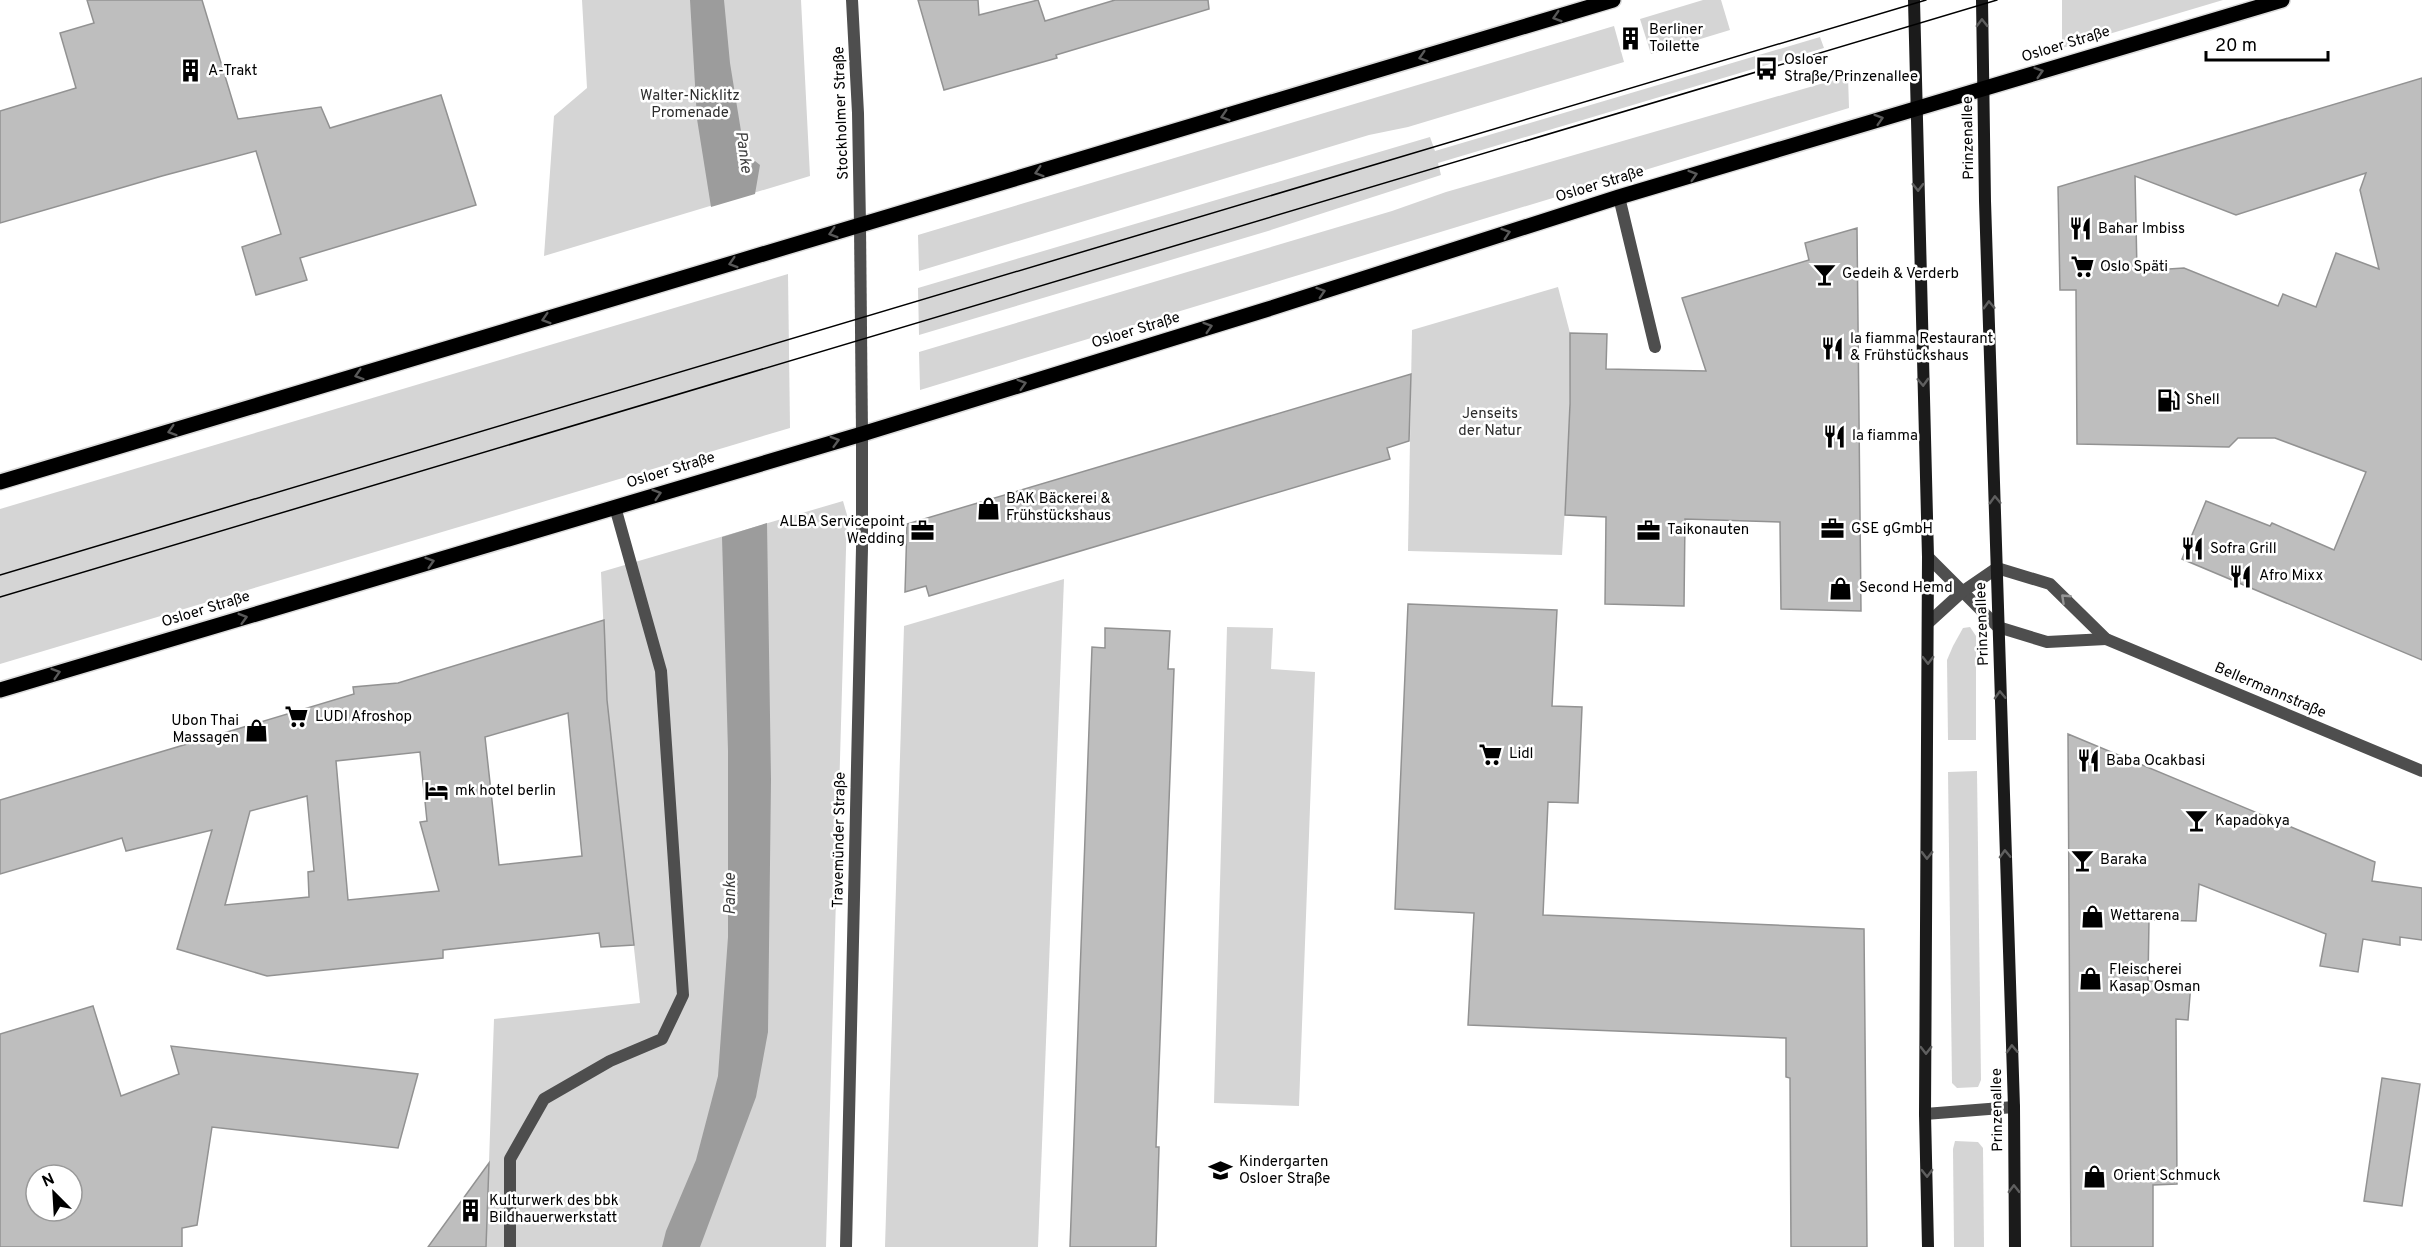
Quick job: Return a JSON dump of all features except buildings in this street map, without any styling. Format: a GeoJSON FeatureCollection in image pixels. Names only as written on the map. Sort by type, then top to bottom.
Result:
{"type":"FeatureCollection","features":[{"type":"Feature","properties":{"kind":"main road"},"geometry":{"type":"LineString","coordinates":[[0,482],[1613,0]]}},
{"type":"Feature","properties":{"kind":"main road"},"geometry":{"type":"LineString","coordinates":[[1914,0],[1928,557],[1925,1114],[1928,1247]]}},
{"type":"Feature","properties":{"kind":"main road","name":"Prinzenallee"},"geometry":{"type":"LineString","coordinates":[[1982,0],[1998,627],[2014,1107],[2015,1247]]}},
{"type":"Feature","properties":{"kind":"main road","name":"Osloer Straße"},"geometry":{"type":"LineString","coordinates":[[0,690],[862,434],[1265,310],[1619,197],[2282,0]]}},
{"type":"Feature","properties":{"kind":"street","name":"Stockholmer Straße"},"geometry":{"type":"LineString","coordinates":[[852,0],[858,113],[862,434]]}},
{"type":"Feature","properties":{"kind":"street"},"geometry":{"type":"LineString","coordinates":[[1619,197],[1655,347]]}},
{"type":"Feature","properties":{"kind":"street","name":"Travemünder Straße"},"geometry":{"type":"LineString","coordinates":[[846,1247],[862,548],[862,434]]}},
{"type":"Feature","properties":{"kind":"street"},"geometry":{"type":"LineString","coordinates":[[510,1247],[510,1159],[543,1099],[610,1061],[662,1039],[683,995],[661,671],[615,507]]}},
{"type":"Feature","properties":{"kind":"street","name":"Bellermannstraße"},"geometry":{"type":"LineString","coordinates":[[1928,557],[1998,627],[2047,642],[2106,639]]}},
{"type":"Feature","properties":{"kind":"street"},"geometry":{"type":"LineString","coordinates":[[1928,622],[1962,592],[1997,568]]}},
{"type":"Feature","properties":{"kind":"street","name":"Bellermannstraße"},"geometry":{"type":"LineString","coordinates":[[1997,568],[2050,584],[2106,639],[2422,771]]}},
{"type":"Feature","properties":{"kind":"street"},"geometry":{"type":"LineString","coordinates":[[1925,1114],[2014,1107]]}},
{"type":"Feature","properties":{"kind":"green space","name":"Walter-Nicklitz Promenade"},"geometry":{"type":"Polygon","coordinates":[[[582,0],[801,0],[810,176],[544,256],[554,116],[587,88],[582,0]]]}},
{"type":"Feature","properties":{"kind":"green space"},"geometry":{"type":"Polygon","coordinates":[[[1703,0],[1721,0],[1730,30],[1651,54],[1640,19],[1703,0]]]}},
{"type":"Feature","properties":{"kind":"green space"},"geometry":{"type":"Polygon","coordinates":[[[2062,0],[2223,0],[2062,48],[2062,0]]]}},
{"type":"Feature","properties":{"kind":"green space"},"geometry":{"type":"Polygon","coordinates":[[[1614,26],[1624,62],[1408,127],[1369,135],[919,271],[918,235],[1614,26]]]}},
{"type":"Feature","properties":{"kind":"green space"},"geometry":{"type":"Polygon","coordinates":[[[1820,37],[1824,48],[1438,163],[1441,175],[1268,231],[919,335],[918,288],[1430,137],[1435,151],[1820,37]]]}},
{"type":"Feature","properties":{"kind":"green space"},"geometry":{"type":"Polygon","coordinates":[[[1848,76],[1849,108],[920,390],[919,352],[1392,211],[1446,192],[1848,76]]]}},
{"type":"Feature","properties":{"kind":"green space"},"geometry":{"type":"Polygon","coordinates":[[[788,274],[790,428],[0,664],[0,509],[788,274]]]}},
{"type":"Feature","properties":{"kind":"green space","name":"Jenseits der Natur"},"geometry":{"type":"Polygon","coordinates":[[[1558,287],[1570,333],[1569,447],[1562,555],[1408,551],[1412,330],[1558,287]]]}},
{"type":"Feature","properties":{"kind":"green space"},"geometry":{"type":"Polygon","coordinates":[[[843,501],[847,515],[826,1247],[486,1247],[494,1019],[640,1003],[607,702],[601,572],[843,501]]]}},
{"type":"Feature","properties":{"kind":"green space"},"geometry":{"type":"Polygon","coordinates":[[[1064,579],[1038,1247],[885,1247],[904,626],[1064,579]]]}},
{"type":"Feature","properties":{"kind":"green space"},"geometry":{"type":"Polygon","coordinates":[[[1227,627],[1273,628],[1271,669],[1315,672],[1299,1106],[1214,1103],[1227,627]]]}},
{"type":"Feature","properties":{"kind":"green space"},"geometry":{"type":"Polygon","coordinates":[[[1970,627],[1976,636],[1976,740],[1948,740],[1947,660],[1963,628],[1970,627]]]}},
{"type":"Feature","properties":{"kind":"green space"},"geometry":{"type":"Polygon","coordinates":[[[1977,771],[1981,1080],[1978,1087],[1957,1088],[1952,1083],[1948,772],[1977,771]]]}},
{"type":"Feature","properties":{"kind":"green space"},"geometry":{"type":"Polygon","coordinates":[[[1955,1141],[1978,1142],[1983,1148],[1984,1247],[1954,1247],[1953,1149],[1955,1141]]]}},
{"type":"Feature","properties":{"kind":"water","name":"Panke"},"geometry":{"type":"Polygon","coordinates":[[[690,0],[724,0],[730,63],[746,162],[755,161],[760,165],[755,194],[711,207],[697,119],[690,0]]]}},
{"type":"Feature","properties":{"kind":"water","name":"Panke"},"geometry":{"type":"Polygon","coordinates":[[[767,523],[771,780],[768,1032],[756,1097],[700,1247],[662,1247],[666,1231],[696,1160],[718,1076],[728,937],[728,751],[722,537],[767,523]]]}},
{"type":"Feature","properties":{"kind":"tram line"},"geometry":{"type":"LineString","coordinates":[[0,575],[1926,0]]}},
{"type":"Feature","properties":{"kind":"tram line"},"geometry":{"type":"LineString","coordinates":[[0,597],[1997,0]]}},
{"type":"Feature","properties":{"kind":"place","name":"Berliner Toilette"},"geometry":{"type":"Point","coordinates":[1631,39]}},
{"type":"Feature","properties":{"kind":"place","name":"Osloer Straße/Prinzenallee"},"geometry":{"type":"Point","coordinates":[1766,69]}},
{"type":"Feature","properties":{"kind":"place","name":"A-Trakt"},"geometry":{"type":"Point","coordinates":[190,71]}},
{"type":"Feature","properties":{"kind":"place","name":"Bahar Imbiss"},"geometry":{"type":"Point","coordinates":[2080,229]}},
{"type":"Feature","properties":{"kind":"place","name":"Oslo Späti"},"geometry":{"type":"Point","coordinates":[2082,267]}},
{"type":"Feature","properties":{"kind":"place","name":"Gedeih & Verderb"},"geometry":{"type":"Point","coordinates":[1824,274]}},
{"type":"Feature","properties":{"kind":"place","name":"la fiamma Restaurant & Frühstückshaus"},"geometry":{"type":"Point","coordinates":[1832,348]}},
{"type":"Feature","properties":{"kind":"place","name":"Shell"},"geometry":{"type":"Point","coordinates":[2168,400]}},
{"type":"Feature","properties":{"kind":"place","name":"la fiamma"},"geometry":{"type":"Point","coordinates":[1834,436]}},
{"type":"Feature","properties":{"kind":"place","name":"BAK Bäckerei & Frühstückshaus"},"geometry":{"type":"Point","coordinates":[988,508]}},
{"type":"Feature","properties":{"kind":"place","name":"GSE gGmbH"},"geometry":{"type":"Point","coordinates":[1833,529]}},
{"type":"Feature","properties":{"kind":"place","name":"Taikonauten"},"geometry":{"type":"Point","coordinates":[1649,530]}},
{"type":"Feature","properties":{"kind":"place","name":"ALBA Servicepoint Wedding"},"geometry":{"type":"Point","coordinates":[923,531]}},
{"type":"Feature","properties":{"kind":"place","name":"Sofra Grill"},"geometry":{"type":"Point","coordinates":[2192,549]}},
{"type":"Feature","properties":{"kind":"place","name":"Afro Mixx"},"geometry":{"type":"Point","coordinates":[2241,576]}},
{"type":"Feature","properties":{"kind":"place","name":"Second Hemd"},"geometry":{"type":"Point","coordinates":[1841,588]}},
{"type":"Feature","properties":{"kind":"place","name":"LUDI Afroshop"},"geometry":{"type":"Point","coordinates":[297,717]}},
{"type":"Feature","properties":{"kind":"place","name":"Ubon Thai Massagen"},"geometry":{"type":"Point","coordinates":[257,730]}},
{"type":"Feature","properties":{"kind":"place","name":"Lidl"},"geometry":{"type":"Point","coordinates":[1491,754]}},
{"type":"Feature","properties":{"kind":"place","name":"Baba Ocakbasi"},"geometry":{"type":"Point","coordinates":[2088,761]}},
{"type":"Feature","properties":{"kind":"place","name":"mk hotel berlin"},"geometry":{"type":"Point","coordinates":[437,791]}},
{"type":"Feature","properties":{"kind":"place","name":"Kapadokya"},"geometry":{"type":"Point","coordinates":[2197,821]}},
{"type":"Feature","properties":{"kind":"place","name":"Baraka"},"geometry":{"type":"Point","coordinates":[2082,860]}},
{"type":"Feature","properties":{"kind":"place","name":"Wettarena"},"geometry":{"type":"Point","coordinates":[2092,916]}},
{"type":"Feature","properties":{"kind":"place","name":"Fleischerei Kasap Osman"},"geometry":{"type":"Point","coordinates":[2091,979]}},
{"type":"Feature","properties":{"kind":"place","name":"Kindergarten Osloer Straße"},"geometry":{"type":"Point","coordinates":[1221,1171]}},
{"type":"Feature","properties":{"kind":"place","name":"Orient Schmuck"},"geometry":{"type":"Point","coordinates":[2095,1176]}},
{"type":"Feature","properties":{"kind":"place","name":"Kulturwerk des bbk Bildhauerwerkstatt"},"geometry":{"type":"Point","coordinates":[471,1210]}}]}
